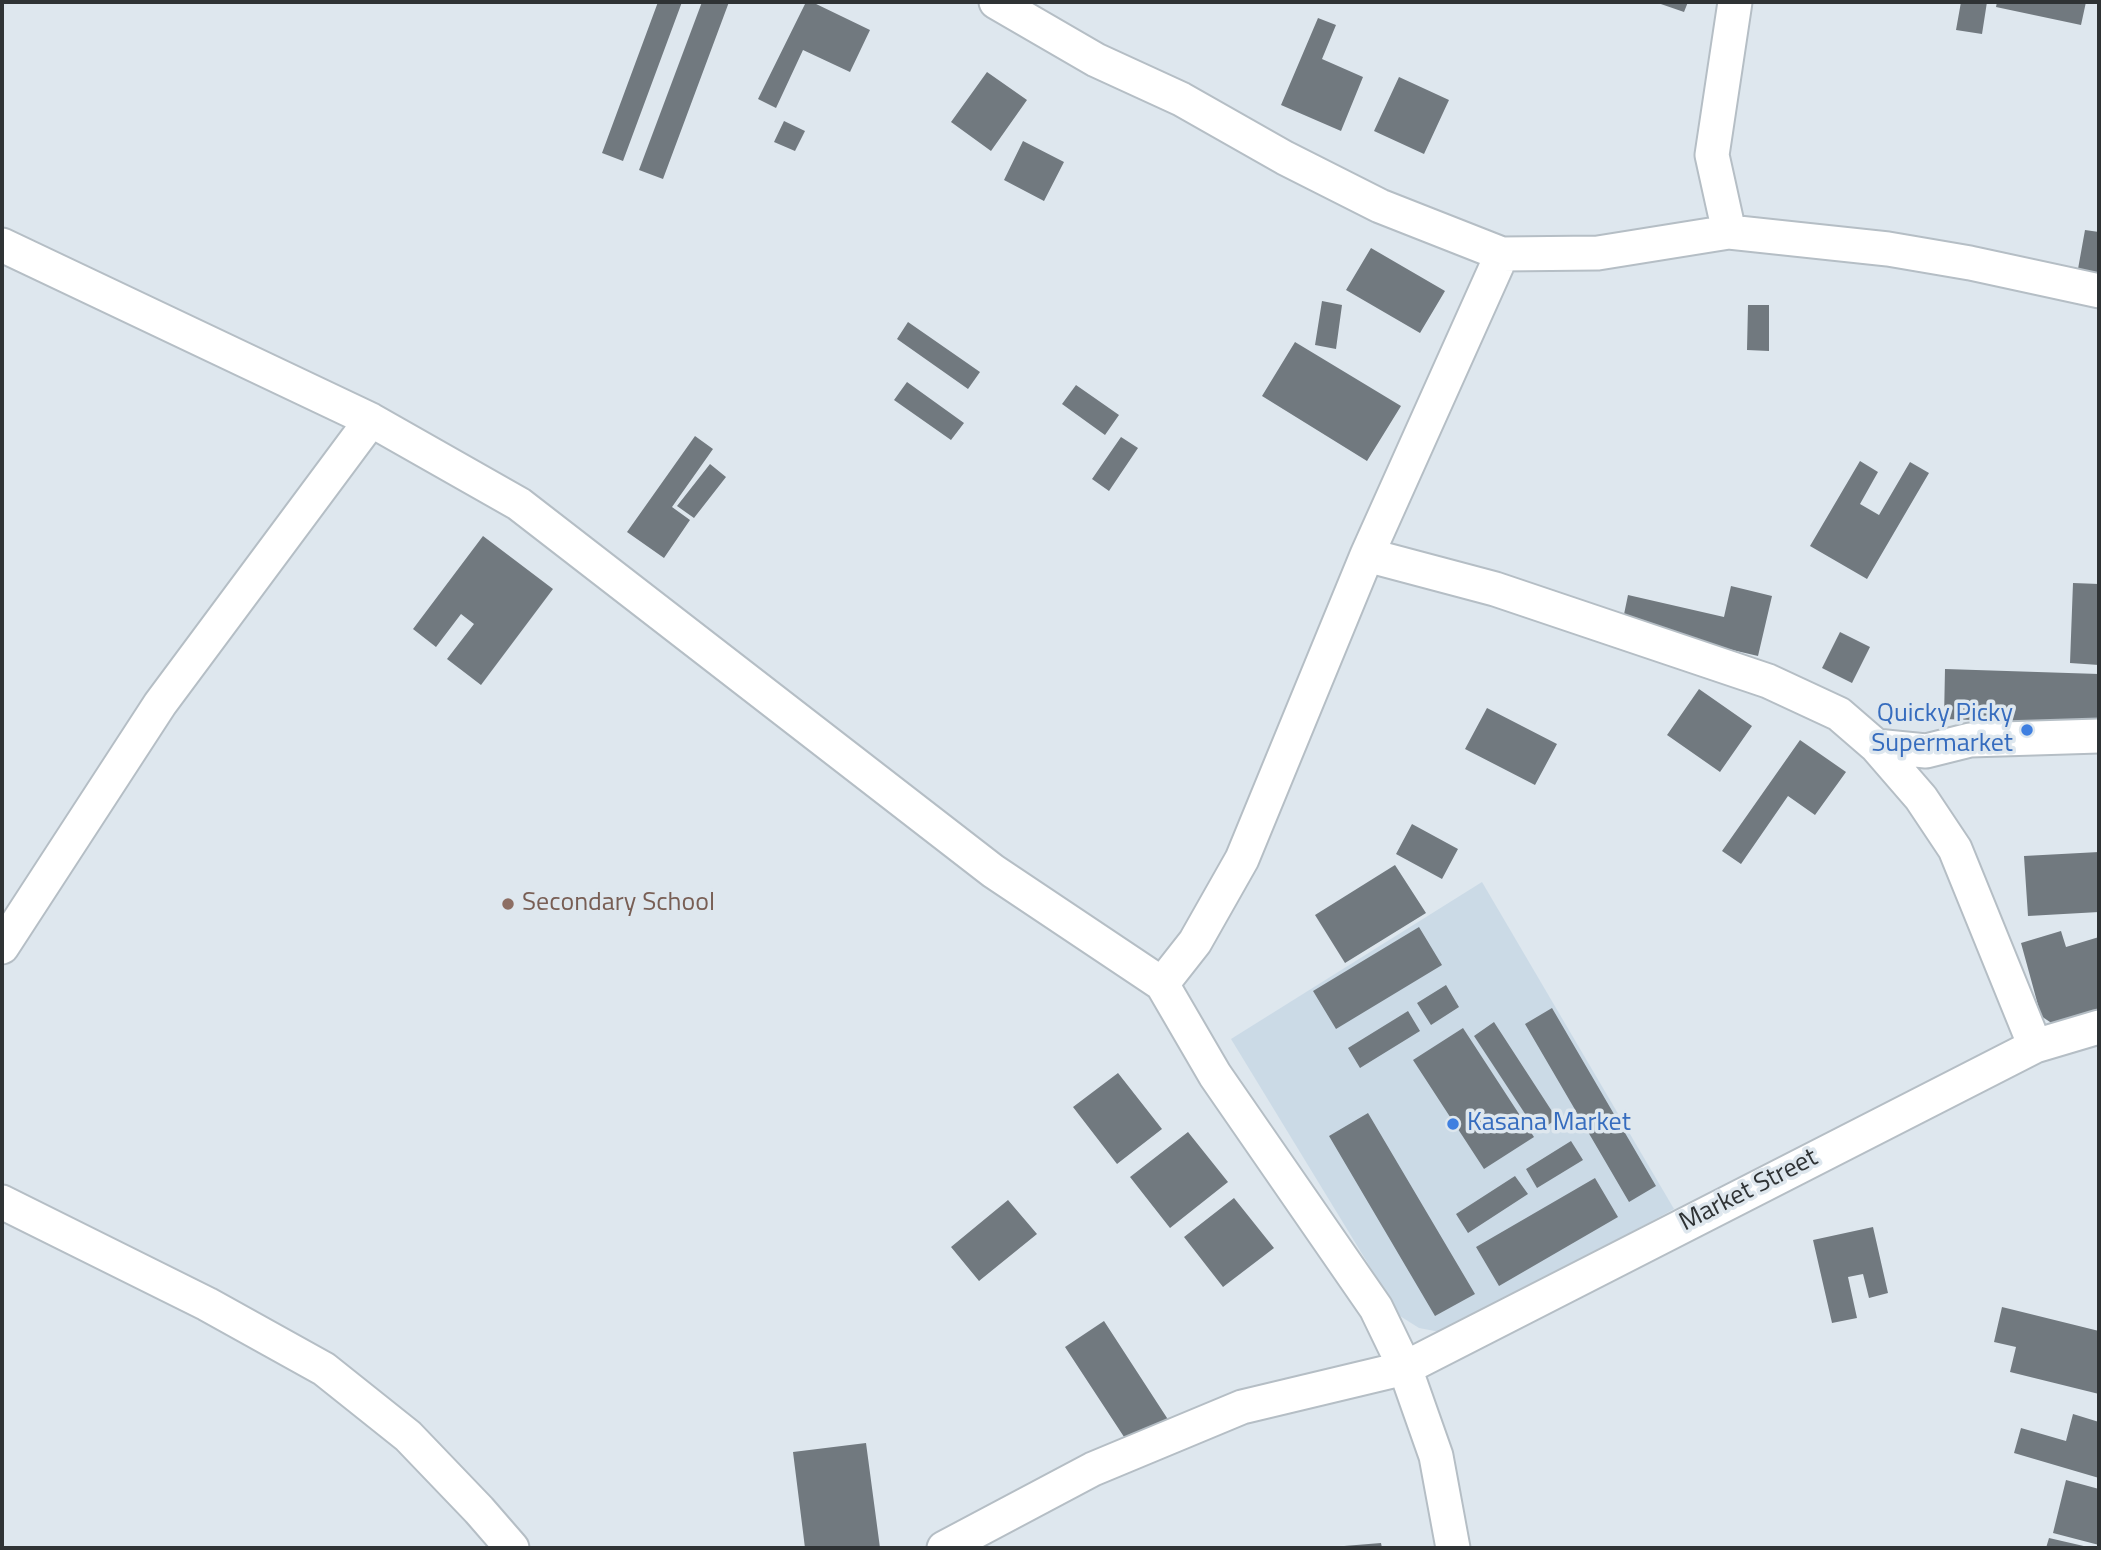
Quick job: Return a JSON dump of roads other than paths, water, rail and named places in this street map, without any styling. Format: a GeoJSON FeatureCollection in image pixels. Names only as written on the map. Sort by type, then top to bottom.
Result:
{"type":"FeatureCollection","features":[{"type":"Feature","properties":{"kind":"street"},"geometry":{"type":"LineString","coordinates":[[996,2],[1096,60],[1181,99],[1285,158],[1380,206],[1502,254],[1598,253],[1728,232],[1888,249],[1970,263],[2099,291]]}},
{"type":"Feature","properties":{"kind":"street"},"geometry":{"type":"LineString","coordinates":[[1728,232],[1712,155],[1735,2]]}},
{"type":"Feature","properties":{"kind":"street"},"geometry":{"type":"LineString","coordinates":[[2,245],[371,420],[519,504],[993,871],[1162,984],[1258,1140],[1376,1308],[1405,1368],[1436,1456],[1453,1548]]}},
{"type":"Feature","properties":{"kind":"street"},"geometry":{"type":"LineString","coordinates":[[1162,984],[1195,942],[1242,859],[1367,555],[1502,254]]}},
{"type":"Feature","properties":{"kind":"street"},"geometry":{"type":"LineString","coordinates":[[2,947],[160,704],[371,420]]}},
{"type":"Feature","properties":{"kind":"street"},"geometry":{"type":"LineString","coordinates":[[1367,555],[1495,589],[1768,681],[1839,714],[1877,746],[1921,798],[1955,849],[2035,1046]]}},
{"type":"Feature","properties":{"kind":"street"},"geometry":{"type":"LineString","coordinates":[[1877,746],[1926,751],[1970,740],[2099,736]]}},
{"type":"Feature","properties":{"kind":"street","name":"Market Street"},"geometry":{"type":"LineString","coordinates":[[944,1548],[1093,1469],[1242,1407],[1405,1368],[2035,1046],[2099,1027]]}},
{"type":"Feature","properties":{"kind":"street"},"geometry":{"type":"LineString","coordinates":[[2,1202],[207,1304],[324,1369],[408,1436],[512,1548]]}},
{"type":"Feature","properties":{"kind":"place","name":"Quicky Picky Supermarket"},"geometry":{"type":"Point","coordinates":[2027,730]}},
{"type":"Feature","properties":{"kind":"place","name":"Secondary School"},"geometry":{"type":"Point","coordinates":[508,904]}},
{"type":"Feature","properties":{"kind":"place","name":"Kasana Market"},"geometry":{"type":"Point","coordinates":[1453,1124]}}]}
